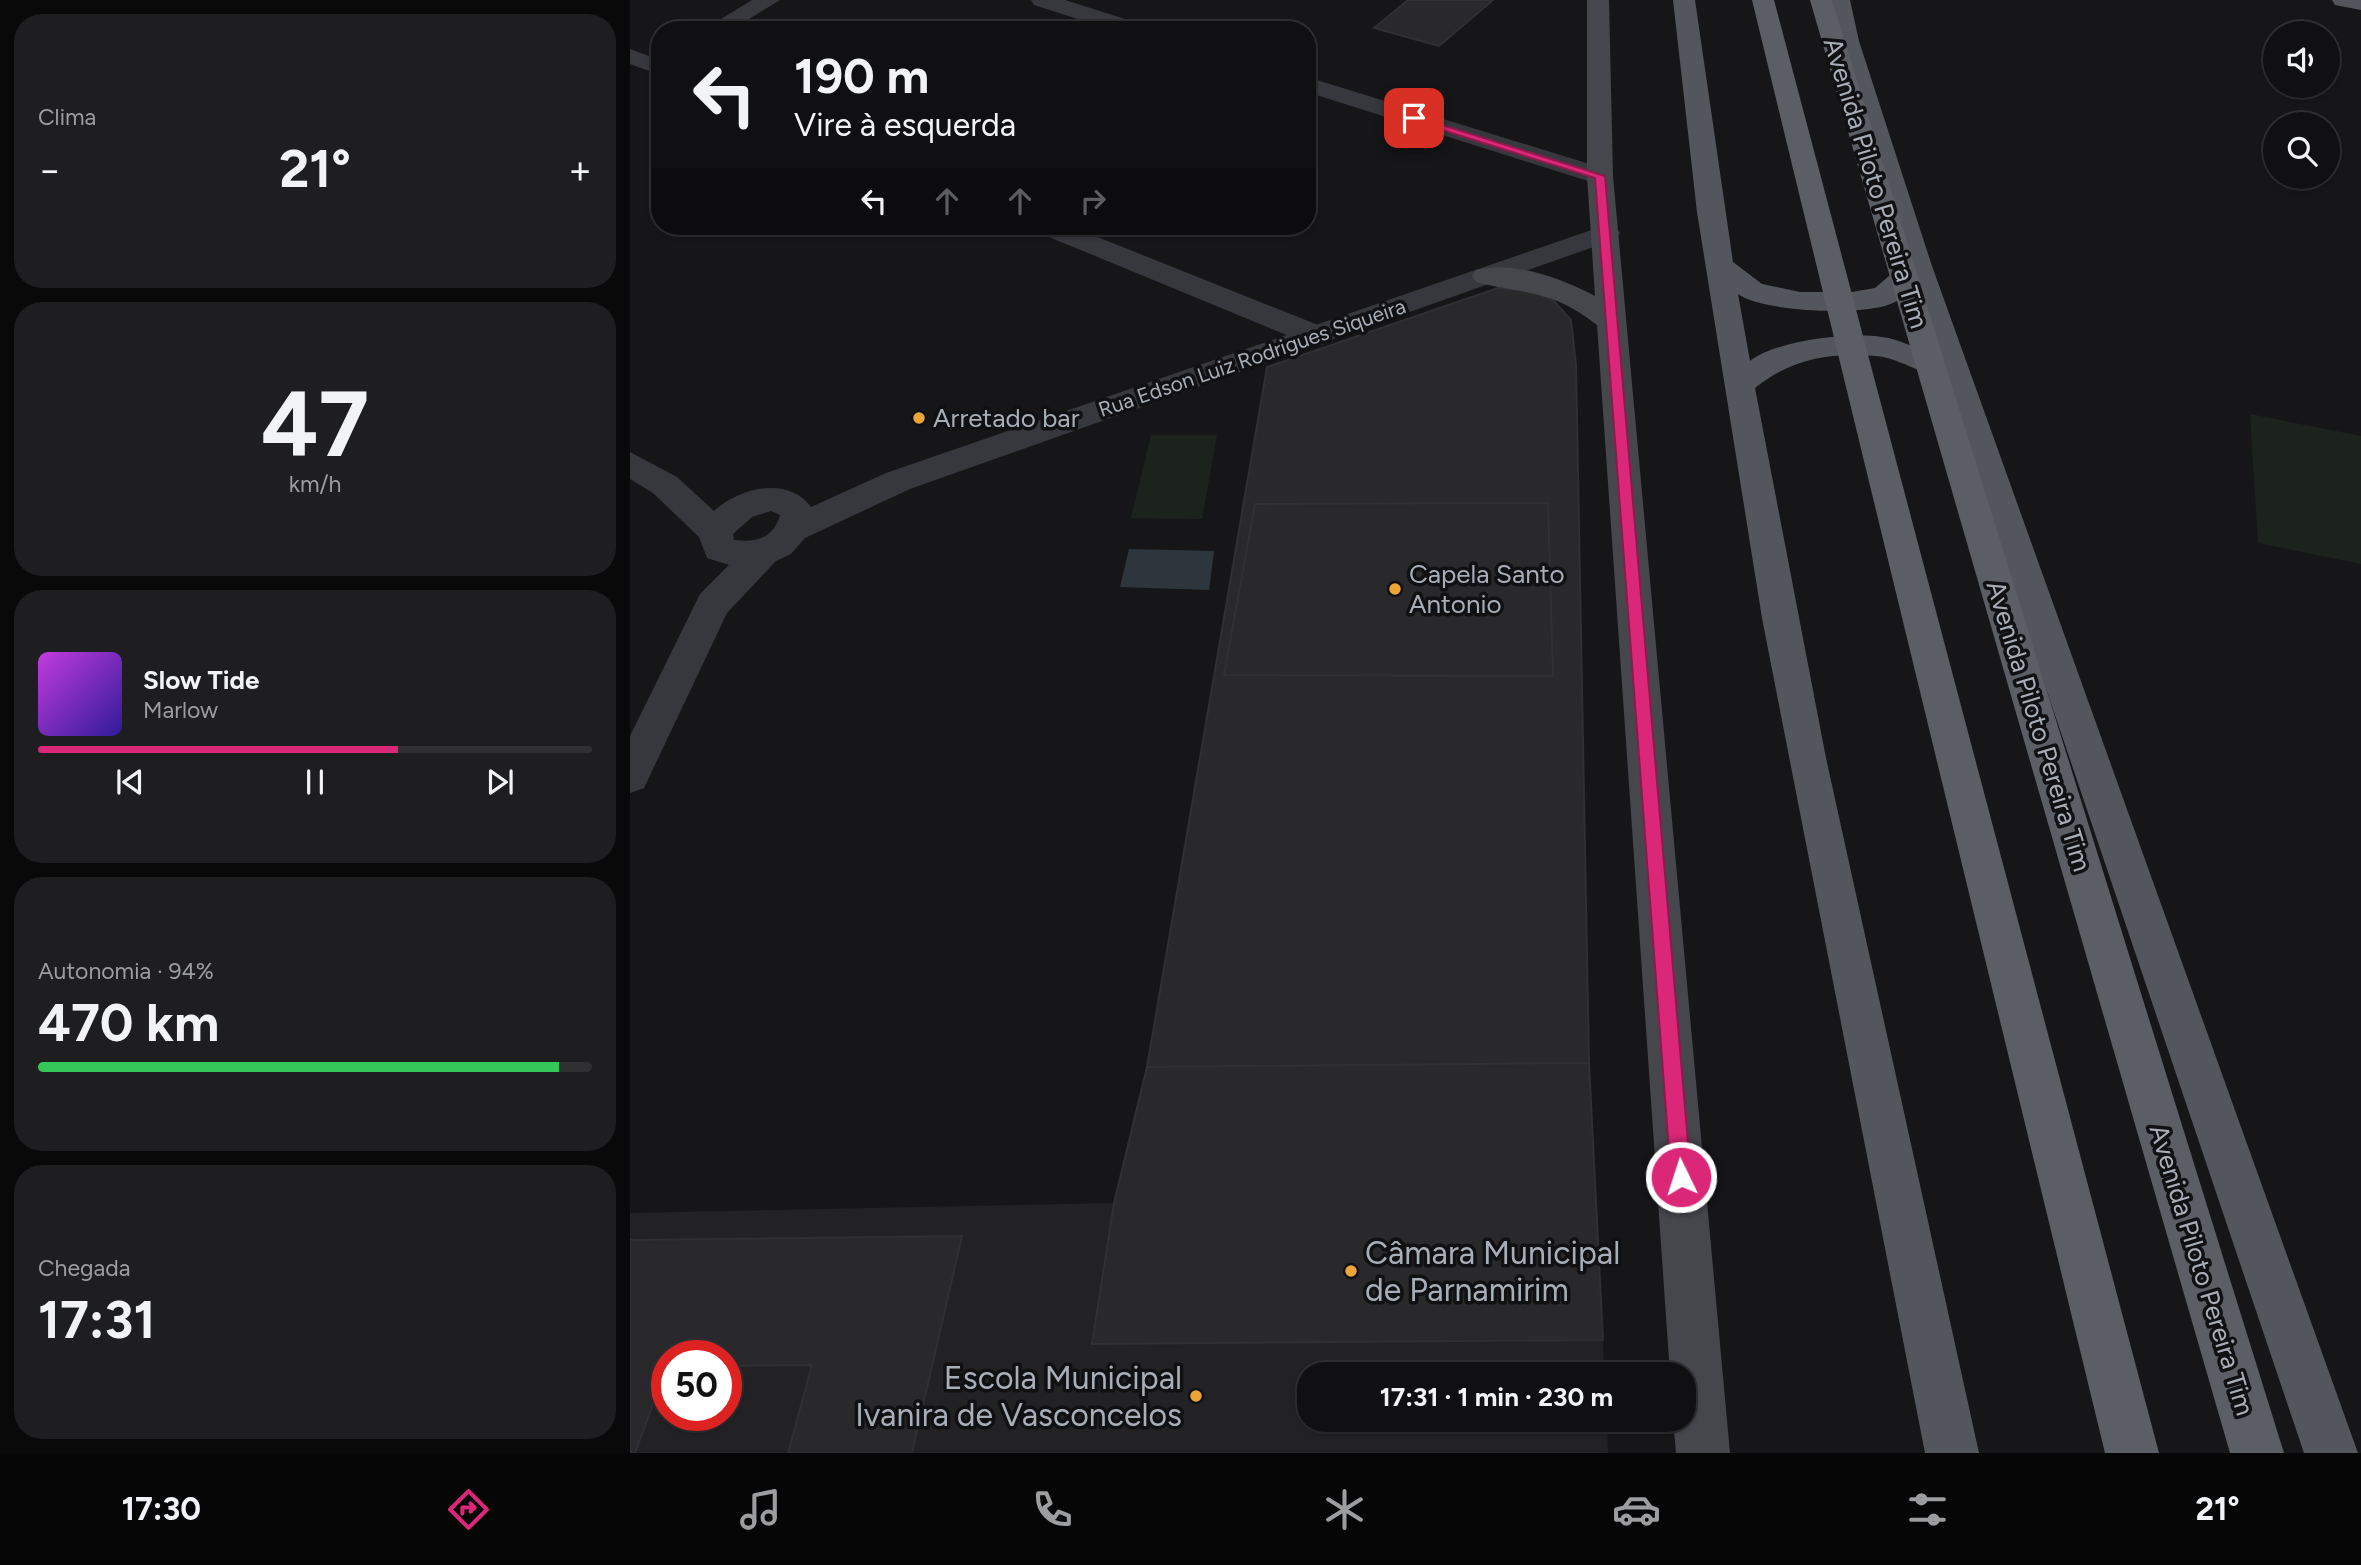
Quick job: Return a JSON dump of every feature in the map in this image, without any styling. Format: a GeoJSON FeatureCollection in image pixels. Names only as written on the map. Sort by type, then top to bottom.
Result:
{"type":"FeatureCollection","features":[{"type":"Feature","properties":{"kind":"highway"},"geometry":{"type":"LineString","coordinates":[[1763,0],[2132,1453]]}},
{"type":"Feature","properties":{"kind":"highway","name":"Avenida Piloto Pereira Tim"},"geometry":{"type":"LineString","coordinates":[[1821,0],[2257,1453]]}},
{"type":"Feature","properties":{"kind":"main road"},"geometry":{"type":"LineString","coordinates":[[1598,0],[1600,176],[1703,1453]]}},
{"type":"Feature","properties":{"kind":"main road"},"geometry":{"type":"LineString","coordinates":[[1684,0],[1692,82],[1738,386],[1790,683],[1952,1453]]}},
{"type":"Feature","properties":{"kind":"main road"},"geometry":{"type":"LineString","coordinates":[[1839,0],[1847,41],[1919,266],[2331,1453]]}},
{"type":"Feature","properties":{"kind":"main road"},"geometry":{"type":"LineString","coordinates":[[2344,0],[2361,3]]}},
{"type":"Feature","properties":{"kind":"main road"},"geometry":{"type":"LineString","coordinates":[[1720,266],[1753,291],[1800,301],[1852,301],[1884,296],[1919,266]]}},
{"type":"Feature","properties":{"kind":"main road"},"geometry":{"type":"LineString","coordinates":[[1486,276],[1559,289],[1586,302],[1613,322]]}},
{"type":"Feature","properties":{"kind":"main road"},"geometry":{"type":"LineString","coordinates":[[1738,386],[1768,362],[1806,349],[1881,346],[1956,374]]}},
{"type":"Feature","properties":{"kind":"street"},"geometry":{"type":"LineString","coordinates":[[730,21],[769,0]]}},
{"type":"Feature","properties":{"kind":"street"},"geometry":{"type":"LineString","coordinates":[[1042,0],[1108,21]]}},
{"type":"Feature","properties":{"kind":"street"},"geometry":{"type":"LineString","coordinates":[[1316,87],[1600,176]]}},
{"type":"Feature","properties":{"kind":"street","name":"Rua Edson Luiz Rodrigues Siqueira"},"geometry":{"type":"LineString","coordinates":[[785,510],[898,481],[1606,233]]}},
{"type":"Feature","properties":{"kind":"street"},"geometry":{"type":"LineString","coordinates":[[1069,235],[1317,336]]}},
{"type":"Feature","properties":{"kind":"street"},"geometry":{"type":"LineString","coordinates":[[630,464],[666,485],[717,541],[738,557],[763,553],[783,543],[785,510]]}},
{"type":"Feature","properties":{"kind":"street"},"geometry":{"type":"LineString","coordinates":[[666,485],[785,510]]}},
{"type":"Feature","properties":{"kind":"street"},"geometry":{"type":"LineString","coordinates":[[713,604],[717,541],[727,515],[748,503],[785,510]]}},
{"type":"Feature","properties":{"kind":"street"},"geometry":{"type":"LineString","coordinates":[[630,776],[713,604],[763,553]]}},
{"type":"Feature","properties":{"kind":"shaded area"},"geometry":{"type":"Polygon","coordinates":[[[2250,414],[2361,436],[2361,564],[2258,543],[2250,414]]]}},
{"type":"Feature","properties":{"kind":"shaded area"},"geometry":{"type":"Polygon","coordinates":[[[1151,435],[1217,435],[1202,519],[1131,518],[1151,435]]]}},
{"type":"Feature","properties":{"kind":"shaded area"},"geometry":{"type":"Polygon","coordinates":[[[1129,549],[1214,551],[1209,590],[1120,587],[1129,549]]]}},
{"type":"Feature","properties":{"kind":"shaded area"},"geometry":{"type":"Polygon","coordinates":[[[1114,1203],[1092,1344],[1603,1340],[1604,1362],[1297,1362],[1297,1432],[1607,1432],[1608,1453],[630,1453],[630,1213],[1114,1203]]]}},
{"type":"Feature","properties":{"kind":"building"},"geometry":{"type":"Polygon","coordinates":[[[1408,0],[1493,0],[1439,46],[1374,28],[1408,0]]]}},
{"type":"Feature","properties":{"kind":"building"},"geometry":{"type":"Polygon","coordinates":[[[1498,288],[1532,290],[1554,301],[1571,320],[1576,365],[1589,1063],[1147,1067],[1267,367],[1498,288]]]}},
{"type":"Feature","properties":{"kind":"building","name":"Capela Santo Antonio"},"geometry":{"type":"Polygon","coordinates":[[[1548,503],[1553,676],[1224,675],[1255,504],[1548,503]]]}},
{"type":"Feature","properties":{"kind":"building","name":"Câmara Municipal de Parnamirim"},"geometry":{"type":"Polygon","coordinates":[[[1589,1063],[1603,1340],[1092,1344],[1114,1203],[1147,1067],[1589,1063]]]}},
{"type":"Feature","properties":{"kind":"building"},"geometry":{"type":"Polygon","coordinates":[[[962,1236],[912,1453],[788,1453],[812,1365],[742,1366],[742,1340],[651,1340],[651,1410],[635,1453],[630,1453],[630,1240],[962,1236]]]}},
{"type":"Feature","properties":{"kind":"place","name":"Arretado bar"},"geometry":{"type":"Point","coordinates":[919,418]}},
{"type":"Feature","properties":{"kind":"place","name":"Capela Santo Antonio"},"geometry":{"type":"Point","coordinates":[1395,589]}},
{"type":"Feature","properties":{"kind":"place","name":"Câmara Municipal de Parnamirim"},"geometry":{"type":"Point","coordinates":[1351,1271]}},
{"type":"Feature","properties":{"kind":"place","name":"Escola Municipal Ivanira de Vasconcelos"},"geometry":{"type":"Point","coordinates":[1196,1396]}},
{"type":"Feature","properties":{"kind":"route"},"geometry":{"type":"LineString","coordinates":[[1414,118],[1600,176],[1681,1177]]}}]}
